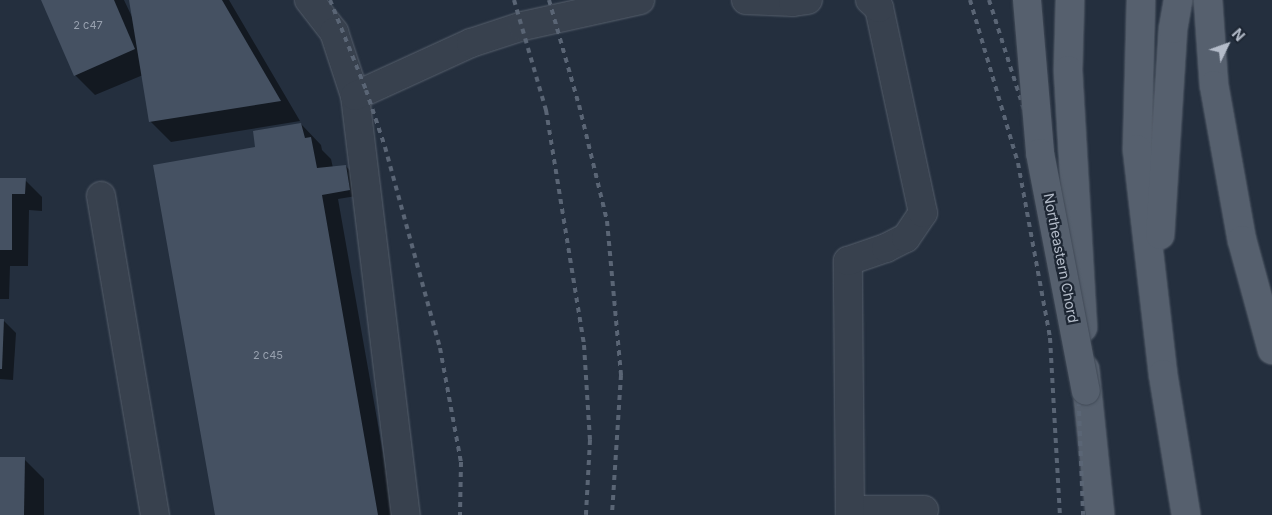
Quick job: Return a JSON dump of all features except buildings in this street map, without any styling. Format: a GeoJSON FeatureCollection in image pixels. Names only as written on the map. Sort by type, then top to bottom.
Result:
{"type":"FeatureCollection","features":[{"type":"Feature","properties":{"kind":"main road","name":"Northeastern Chord"},"geometry":{"type":"LineString","coordinates":[[1027,0],[1040,153],[1086,391],[1100,515]]}},
{"type":"Feature","properties":{"kind":"main road"},"geometry":{"type":"LineString","coordinates":[[1070,0],[1068,70],[1086,391]]}},
{"type":"Feature","properties":{"kind":"main road"},"geometry":{"type":"LineString","coordinates":[[1141,0],[1137,149],[1163,374],[1186,515]]}},
{"type":"Feature","properties":{"kind":"main road"},"geometry":{"type":"LineString","coordinates":[[1163,374],[1160,241],[1174,29],[1178,0]]}},
{"type":"Feature","properties":{"kind":"main road"},"geometry":{"type":"LineString","coordinates":[[1208,0],[1214,85],[1242,240],[1272,350]]}},
{"type":"Feature","properties":{"kind":"lane"},"geometry":{"type":"LineString","coordinates":[[310,0],[334,32],[355,96],[406,515]]}},
{"type":"Feature","properties":{"kind":"lane"},"geometry":{"type":"LineString","coordinates":[[355,96],[471,43],[523,26],[640,0]]}},
{"type":"Feature","properties":{"kind":"lane"},"geometry":{"type":"LineString","coordinates":[[746,0],[793,2],[808,0]]}},
{"type":"Feature","properties":{"kind":"lane"},"geometry":{"type":"LineString","coordinates":[[870,0],[879,8],[924,213],[906,238],[886,248],[848,261],[850,512],[924,510]]}},
{"type":"Feature","properties":{"kind":"lane"},"geometry":{"type":"LineString","coordinates":[[101,196],[155,515]]}},
{"type":"Feature","properties":{"kind":"railway"},"geometry":{"type":"LineString","coordinates":[[330,0],[366,90],[385,147],[440,348],[461,462],[460,515]]}},
{"type":"Feature","properties":{"kind":"railway"},"geometry":{"type":"LineString","coordinates":[[514,0],[546,110],[584,345],[590,440],[586,515]]}},
{"type":"Feature","properties":{"kind":"railway"},"geometry":{"type":"LineString","coordinates":[[549,0],[579,105],[607,221],[621,375],[612,515]]}},
{"type":"Feature","properties":{"kind":"railway"},"geometry":{"type":"LineString","coordinates":[[970,0],[1018,163],[1050,338],[1060,515]]}},
{"type":"Feature","properties":{"kind":"railway"},"geometry":{"type":"LineString","coordinates":[[989,0],[1036,147],[1076,331],[1083,515]]}}]}
